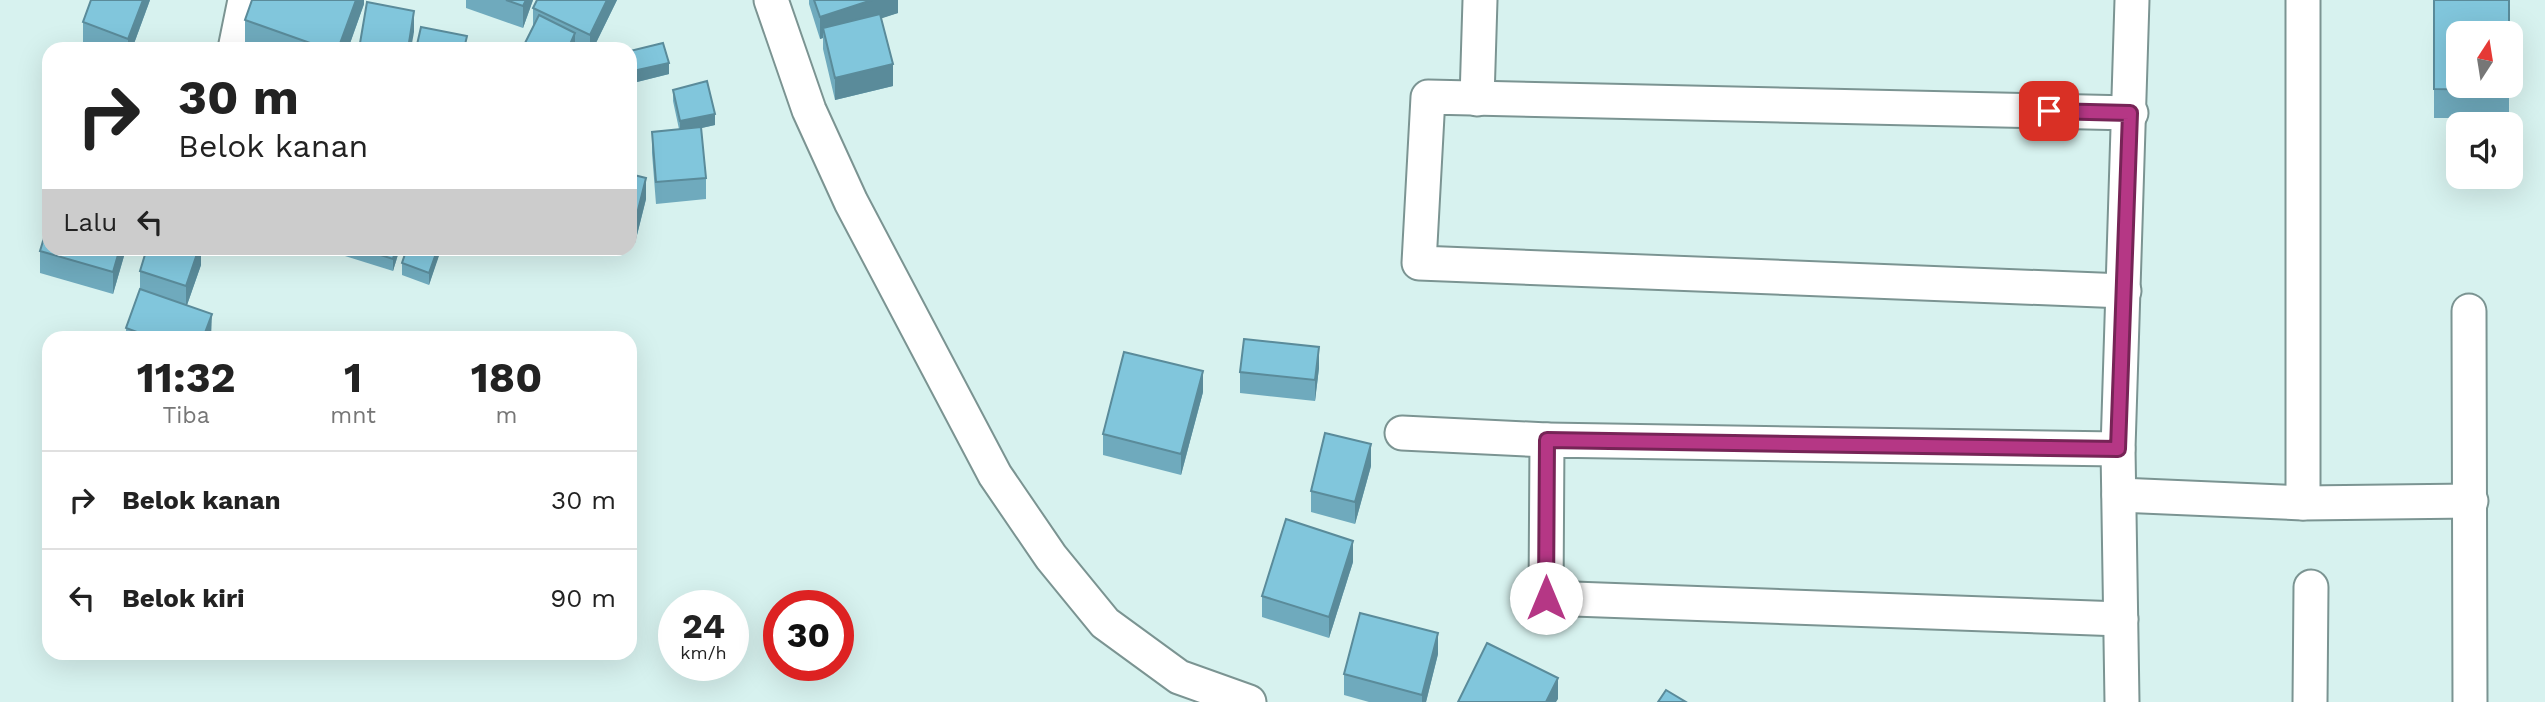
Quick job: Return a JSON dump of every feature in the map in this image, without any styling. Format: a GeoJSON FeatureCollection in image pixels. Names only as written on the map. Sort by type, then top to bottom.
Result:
{"type":"FeatureCollection","features":[{"type":"Feature","properties":{"kind":"street"},"geometry":{"type":"LineString","coordinates":[[236,42],[245,0]]}},
{"type":"Feature","properties":{"kind":"street"},"geometry":{"type":"LineString","coordinates":[[771,0],[809,110],[845,189],[995,475],[1051,557],[1105,623],[1179,677],[1249,702]]}},
{"type":"Feature","properties":{"kind":"street"},"geometry":{"type":"LineString","coordinates":[[1477,99],[1480,0]]}},
{"type":"Feature","properties":{"kind":"street"},"geometry":{"type":"LineString","coordinates":[[2122,702],[2118,449],[2132,0]]}},
{"type":"Feature","properties":{"kind":"street"},"geometry":{"type":"LineString","coordinates":[[2303,0],[2303,503]]}},
{"type":"Feature","properties":{"kind":"street"},"geometry":{"type":"LineString","coordinates":[[2124,291],[1419,263],[1427,97],[2130,113]]}},
{"type":"Feature","properties":{"kind":"street"},"geometry":{"type":"LineString","coordinates":[[2469,311],[2470,702]]}},
{"type":"Feature","properties":{"kind":"street"},"geometry":{"type":"LineString","coordinates":[[1402,433],[1547,440],[2118,449]]}},
{"type":"Feature","properties":{"kind":"street"},"geometry":{"type":"LineString","coordinates":[[1547,440],[1546,598],[2120,619]]}},
{"type":"Feature","properties":{"kind":"street"},"geometry":{"type":"LineString","coordinates":[[2119,495],[2303,503],[2471,501]]}},
{"type":"Feature","properties":{"kind":"street"},"geometry":{"type":"LineString","coordinates":[[2309,702],[2311,587]]}},
{"type":"Feature","properties":{"kind":"building"},"geometry":{"type":"Polygon","coordinates":[[[91,0],[143,0],[128,39],[83,22],[91,0]]]}},
{"type":"Feature","properties":{"kind":"building"},"geometry":{"type":"Polygon","coordinates":[[[252,0],[356,0],[341,42],[307,42],[245,20],[252,0]]]}},
{"type":"Feature","properties":{"kind":"building"},"geometry":{"type":"Polygon","coordinates":[[[506,0],[526,0],[523,6],[506,0]]]}},
{"type":"Feature","properties":{"kind":"building"},"geometry":{"type":"Polygon","coordinates":[[[537,0],[607,0],[590,35],[533,8],[537,0]]]}},
{"type":"Feature","properties":{"kind":"building"},"geometry":{"type":"Polygon","coordinates":[[[814,0],[872,0],[820,17],[814,0]]]}},
{"type":"Feature","properties":{"kind":"building"},"geometry":{"type":"Polygon","coordinates":[[[2434,0],[2509,0],[2509,21],[2446,21],[2446,89],[2434,89],[2434,0]]]}},
{"type":"Feature","properties":{"kind":"building"},"geometry":{"type":"Polygon","coordinates":[[[367,2],[414,11],[409,42],[360,42],[367,2]]]}},
{"type":"Feature","properties":{"kind":"building"},"geometry":{"type":"Polygon","coordinates":[[[880,14],[893,64],[835,78],[823,28],[880,14]]]}},
{"type":"Feature","properties":{"kind":"building"},"geometry":{"type":"Polygon","coordinates":[[[539,15],[575,33],[571,42],[526,42],[539,15]]]}},
{"type":"Feature","properties":{"kind":"building"},"geometry":{"type":"Polygon","coordinates":[[[421,27],[467,36],[466,42],[418,42],[421,27]]]}},
{"type":"Feature","properties":{"kind":"building"},"geometry":{"type":"Polygon","coordinates":[[[663,43],[669,63],[637,70],[637,49],[663,43]]]}},
{"type":"Feature","properties":{"kind":"building"},"geometry":{"type":"Polygon","coordinates":[[[707,81],[715,114],[680,121],[673,90],[707,81]]]}},
{"type":"Feature","properties":{"kind":"building"},"geometry":{"type":"Polygon","coordinates":[[[701,127],[706,178],[656,182],[652,132],[701,127]]]}},
{"type":"Feature","properties":{"kind":"building"},"geometry":{"type":"Polygon","coordinates":[[[637,176],[646,178],[637,214],[637,176]]]}},
{"type":"Feature","properties":{"kind":"building"},"geometry":{"type":"Polygon","coordinates":[[[57,256],[118,256],[113,272],[57,256]]]}},
{"type":"Feature","properties":{"kind":"building"},"geometry":{"type":"Polygon","coordinates":[[[145,256],[196,256],[186,286],[140,271],[145,256]]]}},
{"type":"Feature","properties":{"kind":"building"},"geometry":{"type":"Polygon","coordinates":[[[404,256],[435,256],[429,273],[402,263],[404,256]]]}},
{"type":"Feature","properties":{"kind":"building"},"geometry":{"type":"Polygon","coordinates":[[[140,289],[212,314],[206,331],[134,331],[126,328],[140,289]]]}},
{"type":"Feature","properties":{"kind":"building"},"geometry":{"type":"Polygon","coordinates":[[[1244,339],[1319,347],[1315,380],[1240,372],[1244,339]]]}},
{"type":"Feature","properties":{"kind":"building"},"geometry":{"type":"Polygon","coordinates":[[[1124,352],[1203,371],[1181,454],[1103,434],[1124,352]]]}},
{"type":"Feature","properties":{"kind":"building"},"geometry":{"type":"Polygon","coordinates":[[[1325,433],[1371,444],[1355,502],[1311,491],[1325,433]]]}},
{"type":"Feature","properties":{"kind":"building"},"geometry":{"type":"Polygon","coordinates":[[[1286,519],[1353,541],[1329,617],[1262,596],[1286,519]]]}},
{"type":"Feature","properties":{"kind":"building"},"geometry":{"type":"Polygon","coordinates":[[[1360,613],[1438,633],[1422,695],[1344,674],[1360,613]]]}},
{"type":"Feature","properties":{"kind":"building"},"geometry":{"type":"Polygon","coordinates":[[[1487,643],[1558,678],[1546,702],[1458,702],[1487,643]]]}},
{"type":"Feature","properties":{"kind":"building"},"geometry":{"type":"Polygon","coordinates":[[[1666,690],[1686,702],[1658,702],[1666,690]]]}},
{"type":"Feature","properties":{"kind":"route"},"geometry":{"type":"LineString","coordinates":[[1546,598],[1547,440],[2118,449],[2130,113],[2049,111]]}}]}
